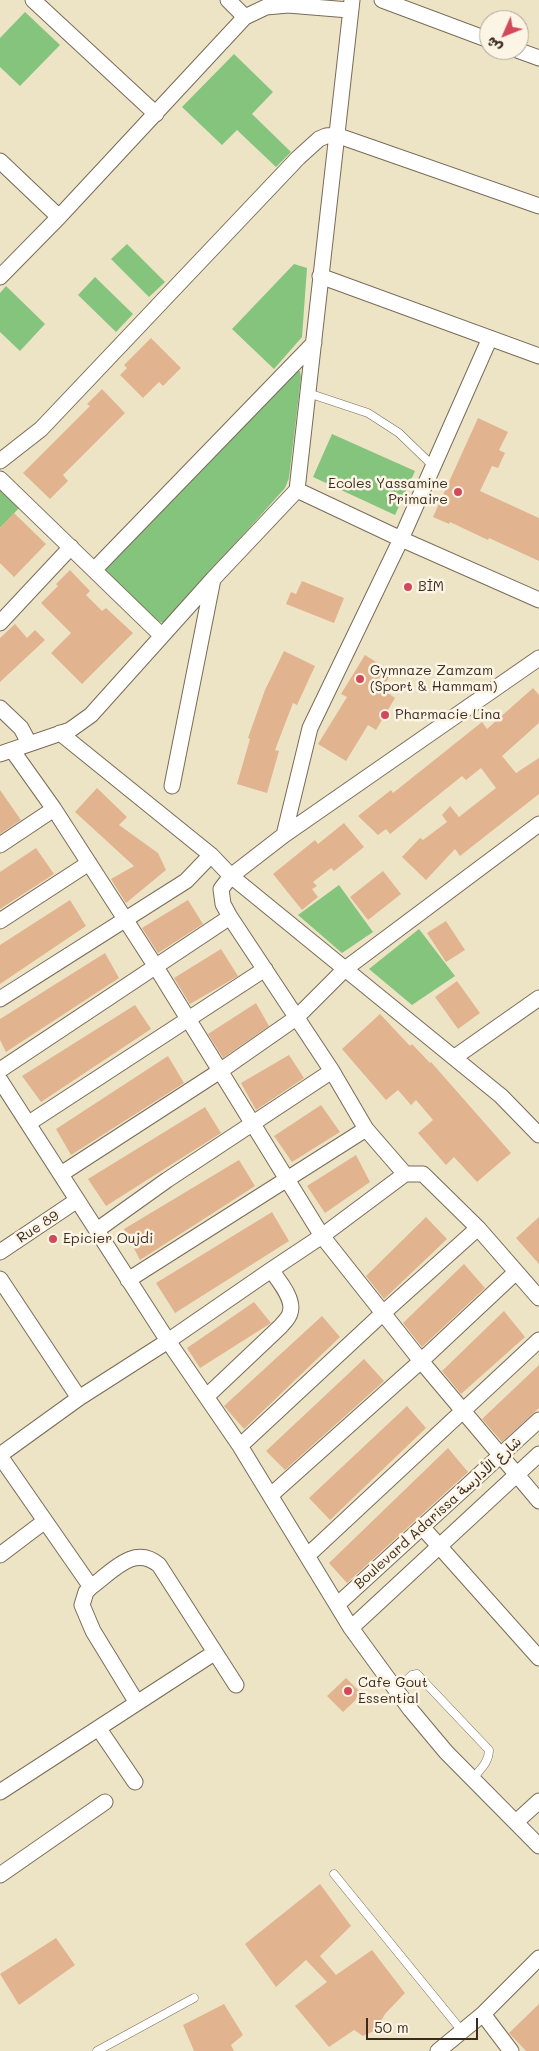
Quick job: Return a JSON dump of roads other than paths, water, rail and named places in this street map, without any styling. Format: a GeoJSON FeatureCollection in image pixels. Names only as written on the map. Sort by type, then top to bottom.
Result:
{"type":"FeatureCollection","features":[{"type":"Feature","properties":{"kind":"street"},"geometry":{"type":"LineString","coordinates":[[33,0],[156,114]]}},
{"type":"Feature","properties":{"kind":"street"},"geometry":{"type":"LineString","coordinates":[[228,0],[245,17]]}},
{"type":"Feature","properties":{"kind":"street"},"geometry":{"type":"LineString","coordinates":[[382,0],[479,36]]}},
{"type":"Feature","properties":{"kind":"street"},"geometry":{"type":"LineString","coordinates":[[0,277],[59,217],[245,17],[266,7],[351,5],[297,490],[161,635],[91,715],[70,730],[6,752],[54,809],[125,922],[156,967],[322,1236],[382,1314],[539,1502]]}},
{"type":"Feature","properties":{"kind":"street"},"geometry":{"type":"LineString","coordinates":[[0,461],[41,429],[309,148],[326,136],[336,135],[539,206]]}},
{"type":"Feature","properties":{"kind":"street"},"geometry":{"type":"LineString","coordinates":[[0,161],[59,217]]}},
{"type":"Feature","properties":{"kind":"street"},"geometry":{"type":"LineString","coordinates":[[320,276],[539,356]]}},
{"type":"Feature","properties":{"kind":"street"},"geometry":{"type":"LineString","coordinates":[[284,835],[310,728],[324,695],[401,539],[490,338]]}},
{"type":"Feature","properties":{"kind":"street"},"geometry":{"type":"LineString","coordinates":[[94,570],[314,343]]}},
{"type":"Feature","properties":{"kind":"street"},"geometry":{"type":"LineString","coordinates":[[0,478],[161,635]]}},
{"type":"Feature","properties":{"kind":"street"},"geometry":{"type":"LineString","coordinates":[[297,490],[401,539],[539,600]]}},
{"type":"Feature","properties":{"kind":"street"},"geometry":{"type":"LineString","coordinates":[[0,623],[70,547]]}},
{"type":"Feature","properties":{"kind":"street"},"geometry":{"type":"LineString","coordinates":[[172,786],[213,579]]}},
{"type":"Feature","properties":{"kind":"street"},"geometry":{"type":"LineString","coordinates":[[405,1174],[366,1129],[332,1071],[230,917],[223,904],[222,889],[231,876],[284,835],[539,658]]}},
{"type":"Feature","properties":{"kind":"street"},"geometry":{"type":"LineString","coordinates":[[0,708],[21,728],[29,743]]}},
{"type":"Feature","properties":{"kind":"street"},"geometry":{"type":"LineString","coordinates":[[60,733],[210,855],[231,876],[455,1057],[501,1096],[539,1135]]}},
{"type":"Feature","properties":{"kind":"street"},"geometry":{"type":"LineString","coordinates":[[0,845],[54,809]]}},
{"type":"Feature","properties":{"kind":"street"},"geometry":{"type":"LineString","coordinates":[[61,1174],[220,1071],[296,1018],[345,969],[539,824]]}},
{"type":"Feature","properties":{"kind":"street"},"geometry":{"type":"LineString","coordinates":[[0,1000],[125,922],[186,881],[210,855]]}},
{"type":"Feature","properties":{"kind":"street"},"geometry":{"type":"LineString","coordinates":[[0,921],[89,863]]}},
{"type":"Feature","properties":{"kind":"street"},"geometry":{"type":"LineString","coordinates":[[0,1070],[230,917]]}},
{"type":"Feature","properties":{"kind":"street"},"geometry":{"type":"LineString","coordinates":[[29,1123],[265,970]]}},
{"type":"Feature","properties":{"kind":"street"},"geometry":{"type":"LineString","coordinates":[[455,1057],[539,998]]}},
{"type":"Feature","properties":{"kind":"street"},"geometry":{"type":"LineString","coordinates":[[96,1230],[167,1180],[332,1071]]}},
{"type":"Feature","properties":{"kind":"street"},"geometry":{"type":"LineString","coordinates":[[0,1080],[61,1174],[76,1202],[240,1446],[351,1628],[428,1730],[539,1846]]}},
{"type":"Feature","properties":{"kind":"street"},"geometry":{"type":"LineString","coordinates":[[128,1280],[366,1129]]}},
{"type":"Feature","properties":{"kind":"street"},"geometry":{"type":"LineString","coordinates":[[91,1587],[0,1456],[79,1398],[168,1341],[322,1236],[405,1174],[423,1174],[478,1228],[539,1298]]}},
{"type":"Feature","properties":{"kind":"street","name":"Rue 89"},"geometry":{"type":"LineString","coordinates":[[0,1252],[76,1202]]}},
{"type":"Feature","properties":{"kind":"street"},"geometry":{"type":"LineString","coordinates":[[240,1446],[478,1228]]}},
{"type":"Feature","properties":{"kind":"street"},"geometry":{"type":"LineString","coordinates":[[207,1396],[281,1326],[289,1316],[291,1308],[288,1298],[270,1270]]}},
{"type":"Feature","properties":{"kind":"street"},"geometry":{"type":"LineString","coordinates":[[271,1495],[421,1361],[516,1272]]}},
{"type":"Feature","properties":{"kind":"street"},"geometry":{"type":"LineString","coordinates":[[0,1279],[79,1398]]}},
{"type":"Feature","properties":{"kind":"street"},"geometry":{"type":"LineString","coordinates":[[307,1556],[539,1340]]}},
{"type":"Feature","properties":{"kind":"street","name":"Boulevard Adarissa شارع الأدارسة"},"geometry":{"type":"LineString","coordinates":[[337,1605],[539,1420]]}},
{"type":"Feature","properties":{"kind":"street","name":"Boulevard Adarissa شارع الأدارسة"},"geometry":{"type":"LineString","coordinates":[[351,1628],[539,1454]]}},
{"type":"Feature","properties":{"kind":"street"},"geometry":{"type":"LineString","coordinates":[[0,1555],[46,1521]]}},
{"type":"Feature","properties":{"kind":"street"},"geometry":{"type":"LineString","coordinates":[[423,1528],[539,1658]]}},
{"type":"Feature","properties":{"kind":"street"},"geometry":{"type":"LineString","coordinates":[[137,1703],[93,1631],[84,1611],[82,1600],[91,1587],[132,1557],[144,1556],[153,1560],[164,1572],[214,1653],[236,1684]]}},
{"type":"Feature","properties":{"kind":"street"},"geometry":{"type":"LineString","coordinates":[[0,1792],[214,1653]]}},
{"type":"Feature","properties":{"kind":"street"},"geometry":{"type":"LineString","coordinates":[[99,1729],[135,1782]]}},
{"type":"Feature","properties":{"kind":"street"},"geometry":{"type":"LineString","coordinates":[[516,1822],[539,1801]]}},
{"type":"Feature","properties":{"kind":"street"},"geometry":{"type":"LineString","coordinates":[[0,1875],[105,1802]]}},
{"type":"Feature","properties":{"kind":"street"},"geometry":{"type":"LineString","coordinates":[[438,2051],[483,2014],[539,1958]]}},
{"type":"Feature","properties":{"kind":"street"},"geometry":{"type":"LineString","coordinates":[[483,2014],[511,2051]]}},
{"type":"Feature","properties":{"kind":"lane"},"geometry":{"type":"LineString","coordinates":[[308,392],[368,413],[399,433],[433,466]]}},
{"type":"Feature","properties":{"kind":"lane"},"geometry":{"type":"LineString","coordinates":[[396,1690],[412,1675],[417,1674],[489,1750],[489,1757],[485,1764],[472,1778]]}},
{"type":"Feature","properties":{"kind":"lane"},"geometry":{"type":"LineString","coordinates":[[334,1874],[462,2031]]}},
{"type":"Feature","properties":{"kind":"lane"},"geometry":{"type":"LineString","coordinates":[[97,2051],[194,1998]]}},
{"type":"Feature","properties":{"kind":"place","name":"Ecoles Yassamine Primaire"},"geometry":{"type":"Point","coordinates":[458,492]}},
{"type":"Feature","properties":{"kind":"place","name":"BİM"},"geometry":{"type":"Point","coordinates":[408,587]}},
{"type":"Feature","properties":{"kind":"place","name":"Gymnaze Zamzam (Sport & Hammam)"},"geometry":{"type":"Point","coordinates":[360,679]}},
{"type":"Feature","properties":{"kind":"place","name":"Pharmacie Lina"},"geometry":{"type":"Point","coordinates":[385,715]}},
{"type":"Feature","properties":{"kind":"place","name":"Epicier Oujdi"},"geometry":{"type":"Point","coordinates":[53,1239]}},
{"type":"Feature","properties":{"kind":"place","name":"Cafe Gout Essential"},"geometry":{"type":"Point","coordinates":[348,1691]}}]}
